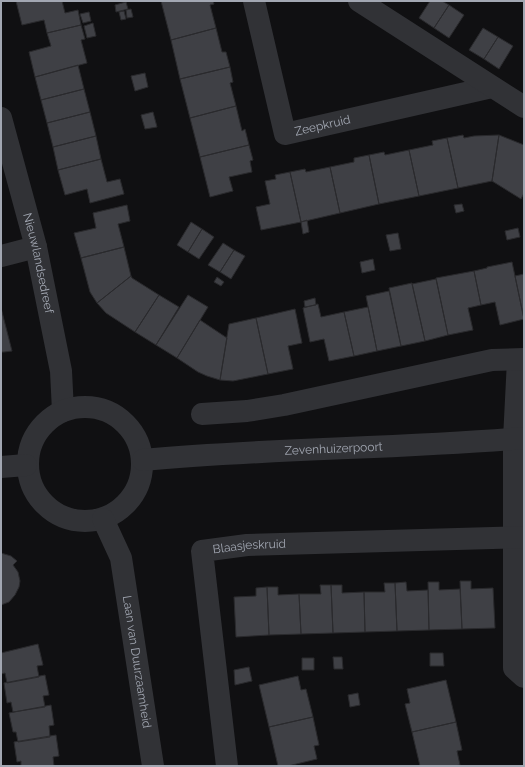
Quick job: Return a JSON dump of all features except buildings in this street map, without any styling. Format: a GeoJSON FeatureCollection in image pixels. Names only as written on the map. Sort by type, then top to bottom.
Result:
{"type":"FeatureCollection","features":[{"type":"Feature","properties":{"kind":"street","name":"Zeepkruid"},"geometry":{"type":"LineString","coordinates":[[254,1],[285,134],[492,87]]}},
{"type":"Feature","properties":{"kind":"street"},"geometry":{"type":"LineString","coordinates":[[359,1],[524,107]]}},
{"type":"Feature","properties":{"kind":"street","name":"Nieuwlandsedreef"},"geometry":{"type":"LineString","coordinates":[[1,118],[36,247],[61,371],[63,411]]}},
{"type":"Feature","properties":{"kind":"street"},"geometry":{"type":"LineString","coordinates":[[1,256],[36,247]]}},
{"type":"Feature","properties":{"kind":"street"},"geometry":{"type":"LineString","coordinates":[[202,414],[247,411],[284,405],[492,360],[521,359],[519,537],[514,668],[524,677]]}},
{"type":"Feature","properties":{"kind":"street"},"geometry":{"type":"LineString","coordinates":[[81,406],[99,408],[116,415],[130,427],[139,442],[143,460],[141,479],[133,496],[120,510],[103,519],[86,522],[69,519],[53,512],[40,500],[31,485],[26,465],[31,444],[44,424],[63,411],[81,406]]}},
{"type":"Feature","properties":{"kind":"street","name":"Zevenhuizerpoort"},"geometry":{"type":"LineString","coordinates":[[143,460],[185,456],[519,438]]}},
{"type":"Feature","properties":{"kind":"street"},"geometry":{"type":"LineString","coordinates":[[1,467],[26,465]]}},
{"type":"Feature","properties":{"kind":"street","name":"Laan van Duurzaamheid"},"geometry":{"type":"LineString","coordinates":[[103,519],[121,558],[153,766]]}},
{"type":"Feature","properties":{"kind":"street","name":"Blaasjeskruid"},"geometry":{"type":"LineString","coordinates":[[227,766],[202,551],[247,545],[519,537]]}}]}
